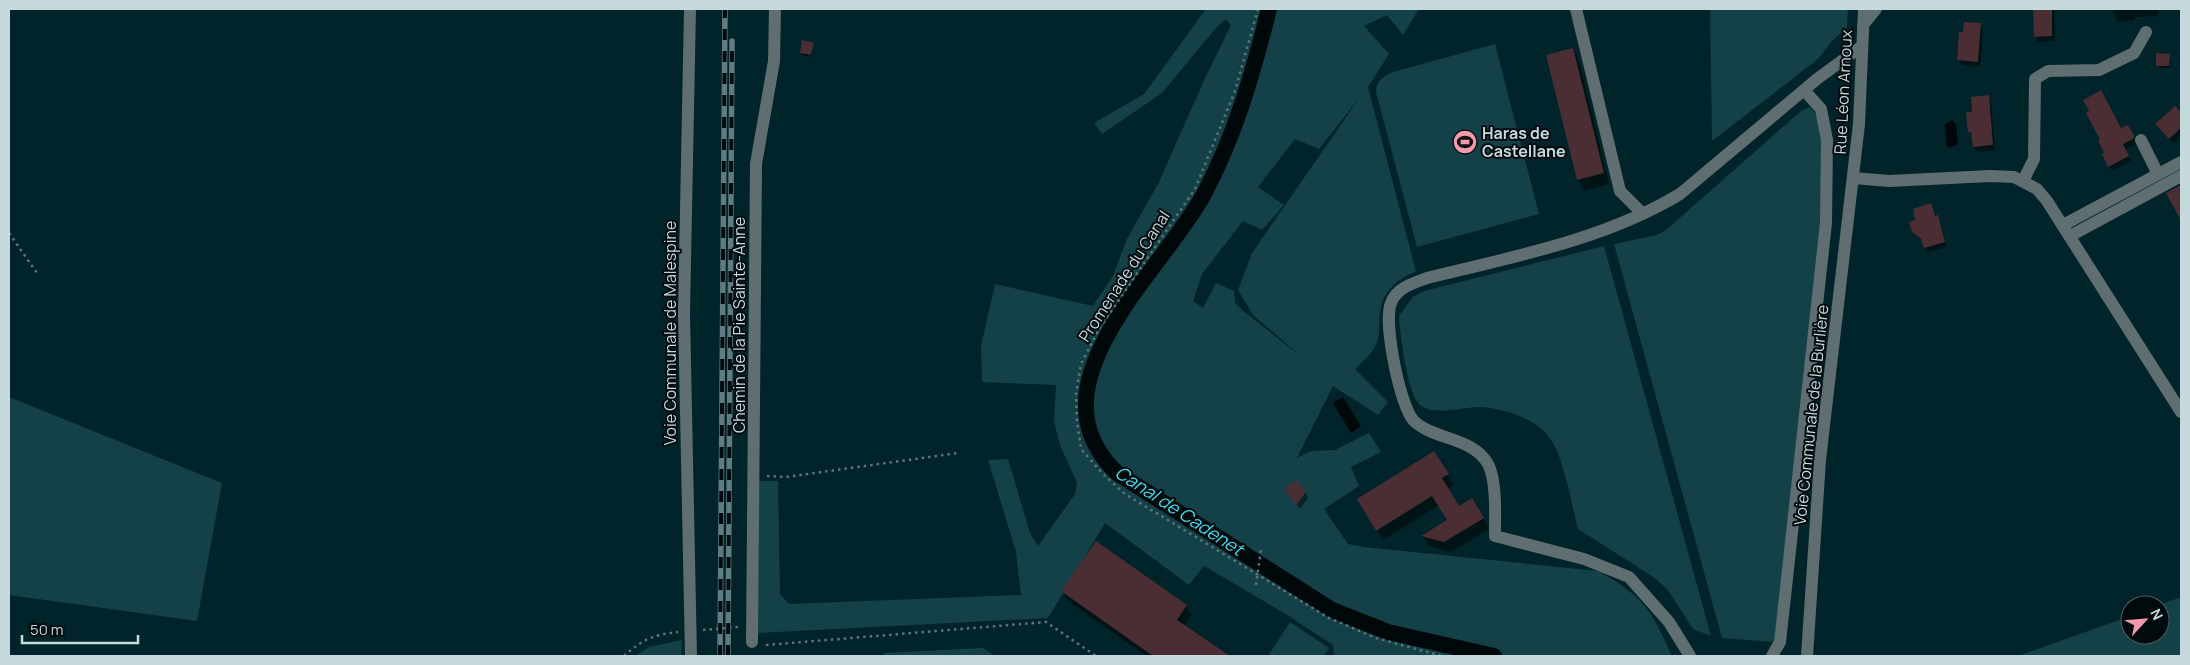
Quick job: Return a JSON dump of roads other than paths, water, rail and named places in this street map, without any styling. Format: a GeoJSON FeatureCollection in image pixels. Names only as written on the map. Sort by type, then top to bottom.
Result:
{"type":"FeatureCollection","features":[{"type":"Feature","properties":{"kind":"street","name":"Voie Communale de Malespine"},"geometry":{"type":"LineString","coordinates":[[690,9],[684,313],[691,656]]}},
{"type":"Feature","properties":{"kind":"street","name":"Chemin de la Pie Sainte-Anne"},"geometry":{"type":"LineString","coordinates":[[752,642],[756,164],[774,61],[775,9]]}},
{"type":"Feature","properties":{"kind":"street"},"geometry":{"type":"LineString","coordinates":[[1576,9],[1620,191],[1643,214]]}},
{"type":"Feature","properties":{"kind":"street","name":"Rue Léon Arnoux"},"geometry":{"type":"LineString","coordinates":[[1854,178],[1859,124],[1864,9]]}},
{"type":"Feature","properties":{"kind":"street"},"geometry":{"type":"LineString","coordinates":[[1863,25],[1876,9]]}},
{"type":"Feature","properties":{"kind":"street"},"geometry":{"type":"LineString","coordinates":[[2023,180],[2034,159],[2035,78],[2048,71],[2099,70],[2134,53],[2146,32]]}},
{"type":"Feature","properties":{"kind":"street"},"geometry":{"type":"LineString","coordinates":[[1690,656],[1669,622],[1629,577],[1584,559],[1495,536],[1493,481],[1488,464],[1477,452],[1454,438],[1432,432],[1414,420],[1407,408],[1391,345],[1388,317],[1391,303],[1396,294],[1412,283],[1584,238],[1643,214],[1680,194],[1804,90],[1862,46]]}},
{"type":"Feature","properties":{"kind":"street"},"geometry":{"type":"LineString","coordinates":[[1772,656],[1780,642],[1826,223],[1827,140],[1821,109],[1804,90]]}},
{"type":"Feature","properties":{"kind":"street"},"geometry":{"type":"LineString","coordinates":[[2141,140],[2158,174]]}},
{"type":"Feature","properties":{"kind":"street"},"geometry":{"type":"LineString","coordinates":[[2062,225],[2181,162]]}},
{"type":"Feature","properties":{"kind":"street"},"geometry":{"type":"LineString","coordinates":[[1854,178],[1889,181],[1990,176],[2014,177],[2023,180],[2037,189],[2047,200],[2180,408]]}},
{"type":"Feature","properties":{"kind":"street"},"geometry":{"type":"LineString","coordinates":[[2070,236],[2181,176]]}},
{"type":"Feature","properties":{"kind":"street","name":"Voie Communale de la Burlière"},"geometry":{"type":"LineString","coordinates":[[1807,656],[1820,460],[1854,178]]}},
{"type":"Feature","properties":{"kind":"waterway","name":"Canal de Cadenet"},"geometry":{"type":"LineString","coordinates":[[1269,9],[1242,104],[1215,172],[1204,194],[1184,225],[1134,293],[1110,330],[1093,367],[1086,403],[1093,439],[1117,473],[1332,610],[1388,632],[1494,656]]}},
{"type":"Feature","properties":{"kind":"railway"},"geometry":{"type":"LineString","coordinates":[[720,656],[725,9]]}},
{"type":"Feature","properties":{"kind":"railway"},"geometry":{"type":"LineString","coordinates":[[728,656],[732,41]]}},
{"type":"Feature","properties":{"kind":"place","name":"Haras de Castellane"},"geometry":{"type":"Point","coordinates":[1465,142]}}]}
